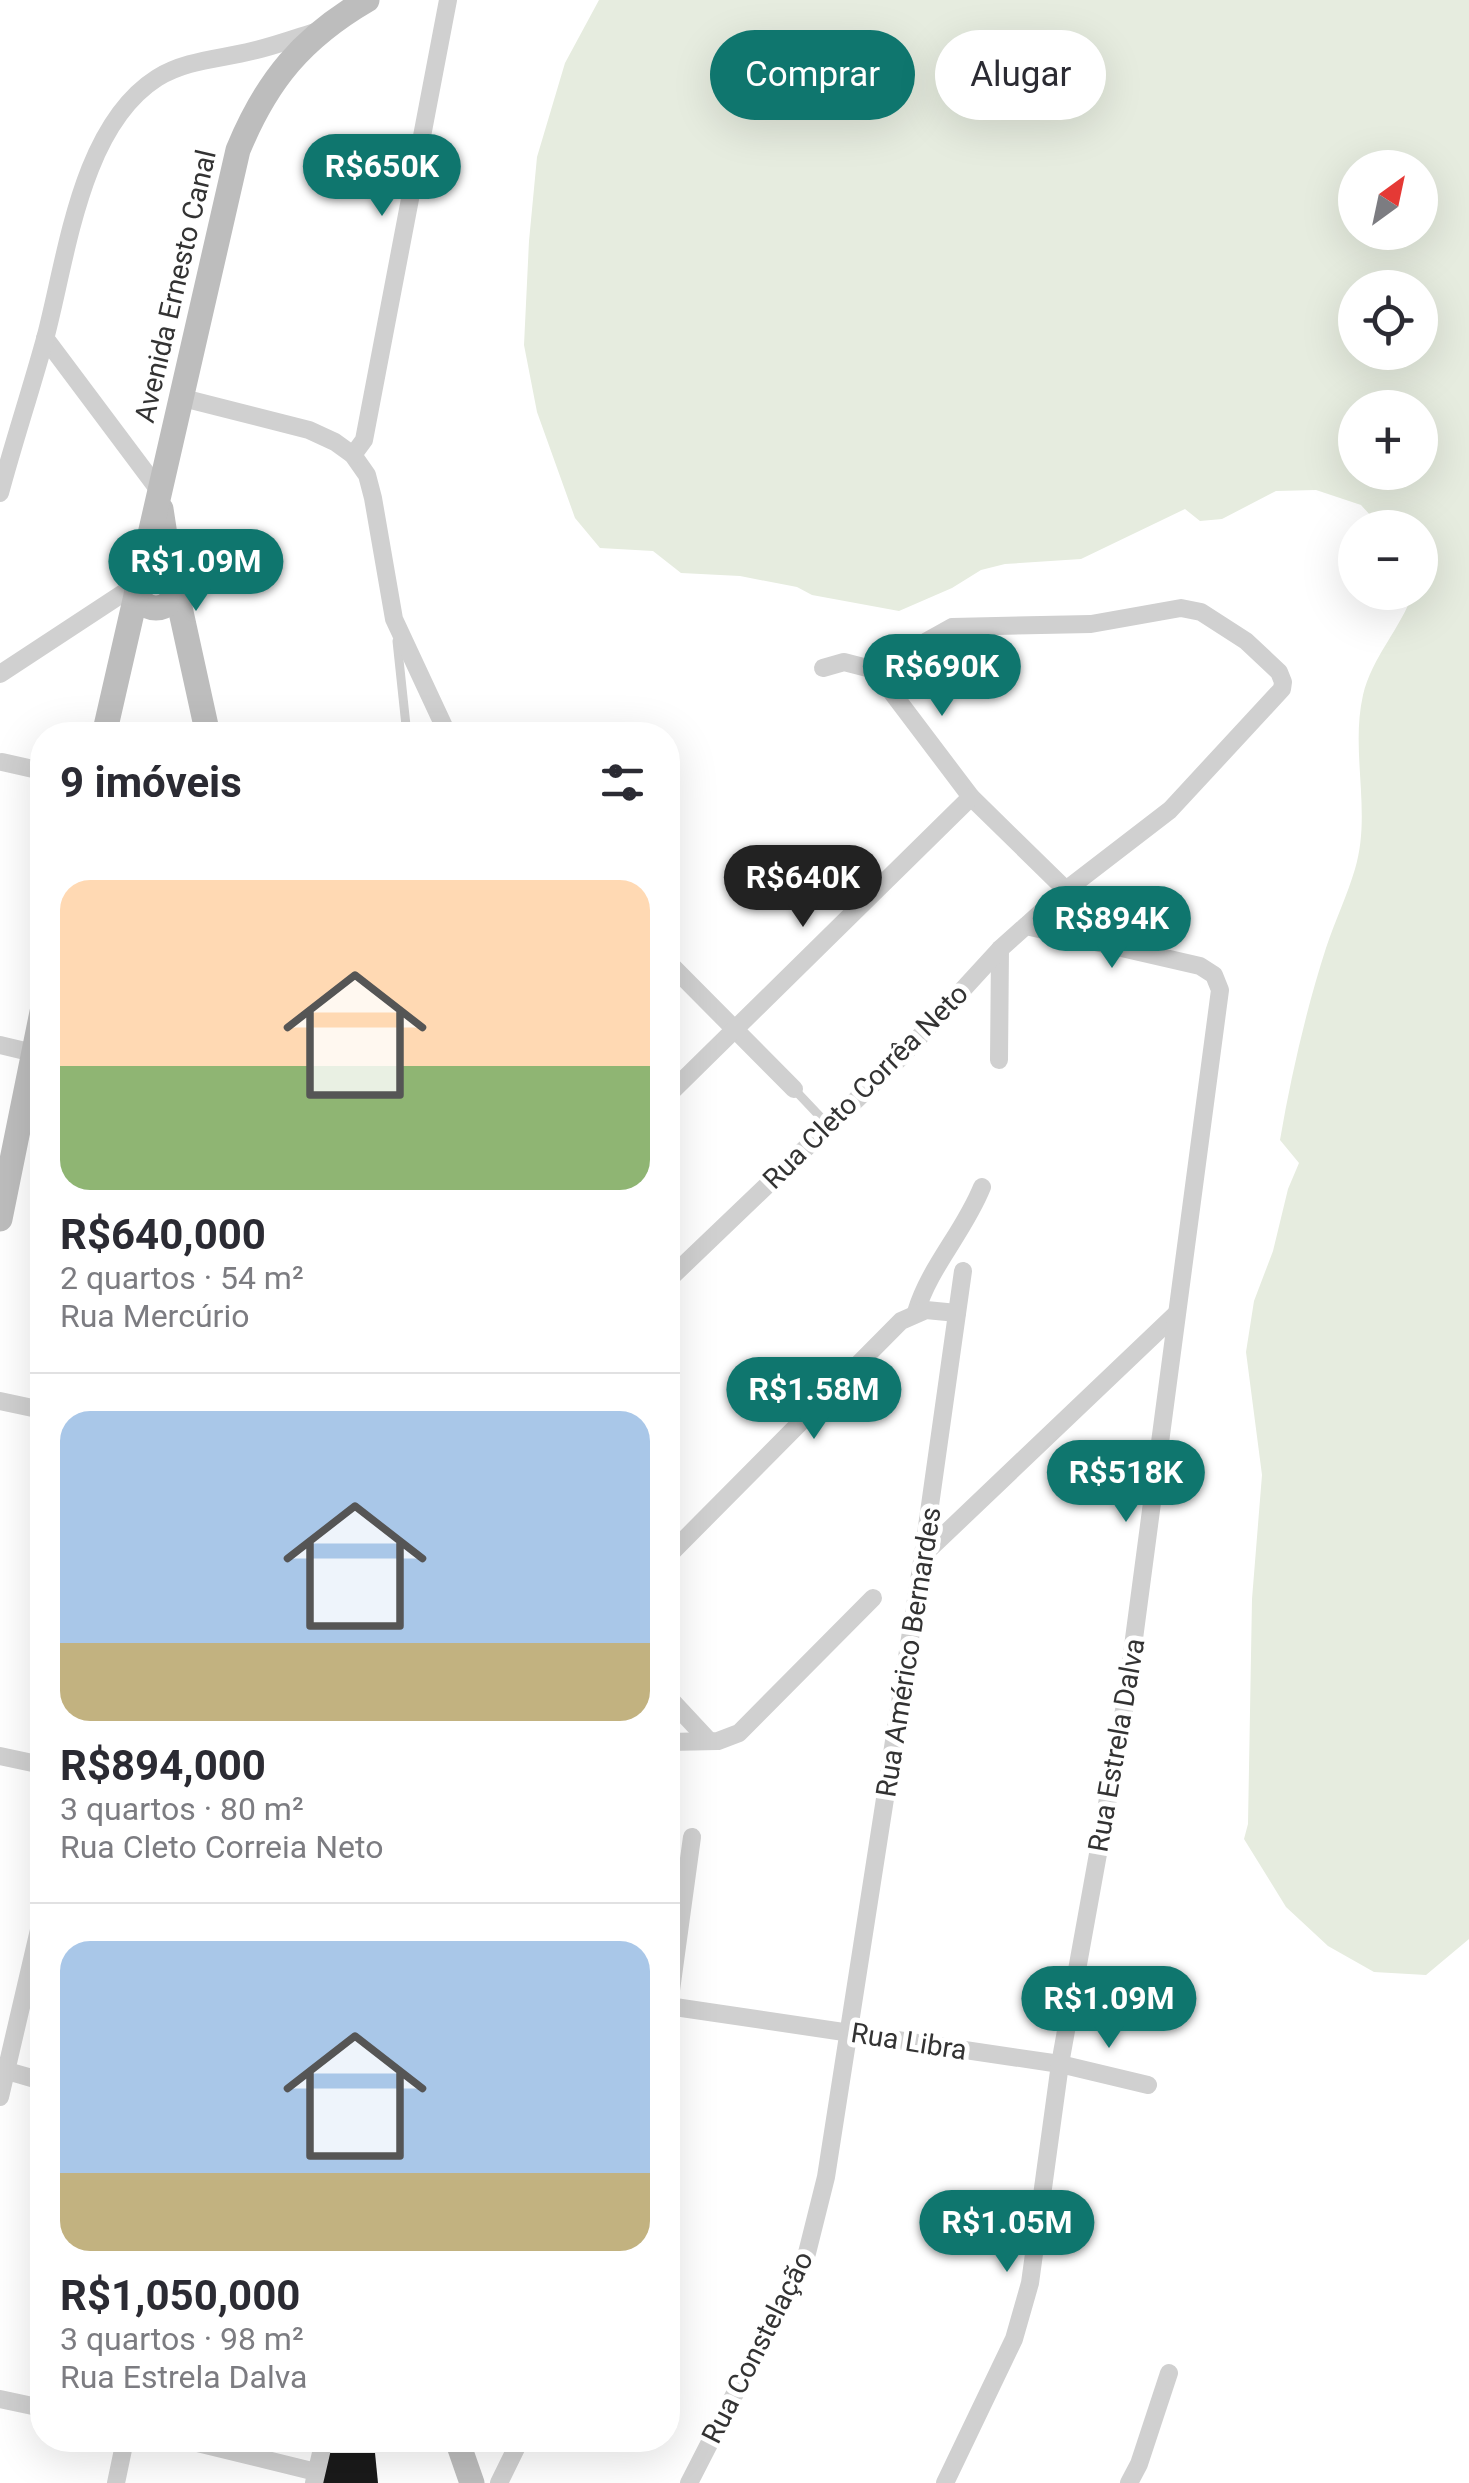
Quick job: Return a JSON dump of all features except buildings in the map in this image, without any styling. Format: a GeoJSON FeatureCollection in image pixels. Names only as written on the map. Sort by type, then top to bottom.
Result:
{"type":"FeatureCollection","features":[{"type":"Feature","properties":{"kind":"street","name":"Avenida Ernesto Canal"},"geometry":{"type":"LineString","coordinates":[[107,722],[238,150],[273,82],[318,31],[367,0]]}},
{"type":"Feature","properties":{"kind":"street"},"geometry":{"type":"LineString","coordinates":[[353,455],[364,440],[448,0]]}},
{"type":"Feature","properties":{"kind":"street"},"geometry":{"type":"LineString","coordinates":[[0,493],[3,469],[45,338],[70,234],[93,163],[124,106],[156,78],[185,64],[252,51],[318,31]]}},
{"type":"Feature","properties":{"kind":"street"},"geometry":{"type":"LineString","coordinates":[[45,338],[160,491]]}},
{"type":"Feature","properties":{"kind":"street"},"geometry":{"type":"LineString","coordinates":[[179,397],[309,430],[353,455],[367,475],[373,498],[394,619],[442,722]]}},
{"type":"Feature","properties":{"kind":"street","name":"Avenida Ernesto Canal"},"geometry":{"type":"LineString","coordinates":[[122,651],[140,618],[163,600],[160,491]]}},
{"type":"Feature","properties":{"kind":"street"},"geometry":{"type":"LineString","coordinates":[[0,674],[155,569],[170,575],[163,600]]}},
{"type":"Feature","properties":{"kind":"street"},"geometry":{"type":"LineString","coordinates":[[137,584],[140,600],[163,600]]}},
{"type":"Feature","properties":{"kind":"street"},"geometry":{"type":"LineString","coordinates":[[163,600],[186,629],[205,722]]}},
{"type":"Feature","properties":{"kind":"street","name":"Rua Cleto Corrêa Neto"},"geometry":{"type":"LineString","coordinates":[[680,1268],[901,1058],[1000,949],[1066,890],[1170,810],[1282,689],[1283,682],[1279,672],[1246,641],[1201,612],[1180,608],[1091,624],[952,628],[875,670]]}},
{"type":"Feature","properties":{"kind":"street"},"geometry":{"type":"LineString","coordinates":[[823,668],[844,662],[875,670],[972,798],[1066,890]]}},
{"type":"Feature","properties":{"kind":"street"},"geometry":{"type":"LineString","coordinates":[[2,762],[30,768]]}},
{"type":"Feature","properties":{"kind":"street"},"geometry":{"type":"LineString","coordinates":[[680,1084],[972,798]]}},
{"type":"Feature","properties":{"kind":"street","name":"Rua Estrela Dalva"},"geometry":{"type":"LineString","coordinates":[[946,2483],[1000,2370],[1030,2282],[1060,2064],[1126,1699],[1220,990],[1214,975],[1200,966],[1026,926]]}},
{"type":"Feature","properties":{"kind":"street"},"geometry":{"type":"LineString","coordinates":[[999,1060],[1000,949]]}},
{"type":"Feature","properties":{"kind":"street"},"geometry":{"type":"LineString","coordinates":[[680,974],[794,1089]]}},
{"type":"Feature","properties":{"kind":"street"},"geometry":{"type":"LineString","coordinates":[[0,1045],[30,1052]]}},
{"type":"Feature","properties":{"kind":"street"},"geometry":{"type":"LineString","coordinates":[[0,1219],[30,1089]]}},
{"type":"Feature","properties":{"kind":"street"},"geometry":{"type":"LineString","coordinates":[[916,1312],[925,1286],[982,1187]]}},
{"type":"Feature","properties":{"kind":"street","name":"Rua Américo Bernardes"},"geometry":{"type":"LineString","coordinates":[[850,2032],[963,1271]]}},
{"type":"Feature","properties":{"kind":"street"},"geometry":{"type":"LineString","coordinates":[[680,1544],[894,1327],[916,1312],[957,1313]]}},
{"type":"Feature","properties":{"kind":"street"},"geometry":{"type":"LineString","coordinates":[[923,1555],[1176,1314]]}},
{"type":"Feature","properties":{"kind":"street"},"geometry":{"type":"LineString","coordinates":[[0,1401],[30,1407]]}},
{"type":"Feature","properties":{"kind":"street"},"geometry":{"type":"LineString","coordinates":[[680,1742],[727,1740],[739,1733],[873,1598]]}},
{"type":"Feature","properties":{"kind":"street"},"geometry":{"type":"LineString","coordinates":[[680,1710],[710,1741]]}},
{"type":"Feature","properties":{"kind":"street"},"geometry":{"type":"LineString","coordinates":[[0,1756],[30,1762]]}},
{"type":"Feature","properties":{"kind":"street"},"geometry":{"type":"LineString","coordinates":[[680,1922],[692,1837]]}},
{"type":"Feature","properties":{"kind":"street"},"geometry":{"type":"LineString","coordinates":[[0,2096],[2,2069],[30,1963]]}},
{"type":"Feature","properties":{"kind":"street","name":"Rua Libra"},"geometry":{"type":"LineString","coordinates":[[680,2010],[1060,2064],[1148,2085]]}},
{"type":"Feature","properties":{"kind":"street","name":"Rua Constelação"},"geometry":{"type":"LineString","coordinates":[[689,2483],[807,2253],[826,2176],[850,2032]]}},
{"type":"Feature","properties":{"kind":"street"},"geometry":{"type":"LineString","coordinates":[[2,2069],[30,2077]]}},
{"type":"Feature","properties":{"kind":"street"},"geometry":{"type":"LineString","coordinates":[[1129,2483],[1140,2464],[1169,2373]]}},
{"type":"Feature","properties":{"kind":"street"},"geometry":{"type":"LineString","coordinates":[[0,2399],[30,2405]]}},
{"type":"Feature","properties":{"kind":"street"},"geometry":{"type":"LineString","coordinates":[[116,2483],[122,2452]]}},
{"type":"Feature","properties":{"kind":"street"},"geometry":{"type":"LineString","coordinates":[[226,2452],[315,2478],[321,2452]]}},
{"type":"Feature","properties":{"kind":"street"},"geometry":{"type":"LineString","coordinates":[[461,2452],[472,2483]]}},
{"type":"Feature","properties":{"kind":"street"},"geometry":{"type":"LineString","coordinates":[[499,2483],[514,2452]]}},
{"type":"Feature","properties":{"kind":"lane"},"geometry":{"type":"LineString","coordinates":[[394,619],[406,722]]}},
{"type":"Feature","properties":{"kind":"lane"},"geometry":{"type":"LineString","coordinates":[[794,1089],[828,1125]]}},
{"type":"Feature","properties":{"kind":"shaded area"},"geometry":{"type":"Polygon","coordinates":[[[599,0],[1469,0],[1469,1939],[1426,1975],[1374,1972],[1328,1946],[1286,1907],[1244,1839],[1248,1824],[1252,1599],[1262,1475],[1246,1352],[1254,1301],[1299,1163],[1280,1140],[1294,1067],[1319,971],[1360,848],[1359,738],[1363,695],[1405,610],[1438,610],[1438,510],[1366,510],[1316,490],[1276,491],[1222,519],[1200,521],[1185,509],[1081,559],[1005,564],[981,570],[952,588],[899,611],[812,595],[797,587],[740,576],[681,573],[653,551],[600,548],[575,518],[537,412],[524,345],[537,157],[565,63],[599,0]]]}}]}
